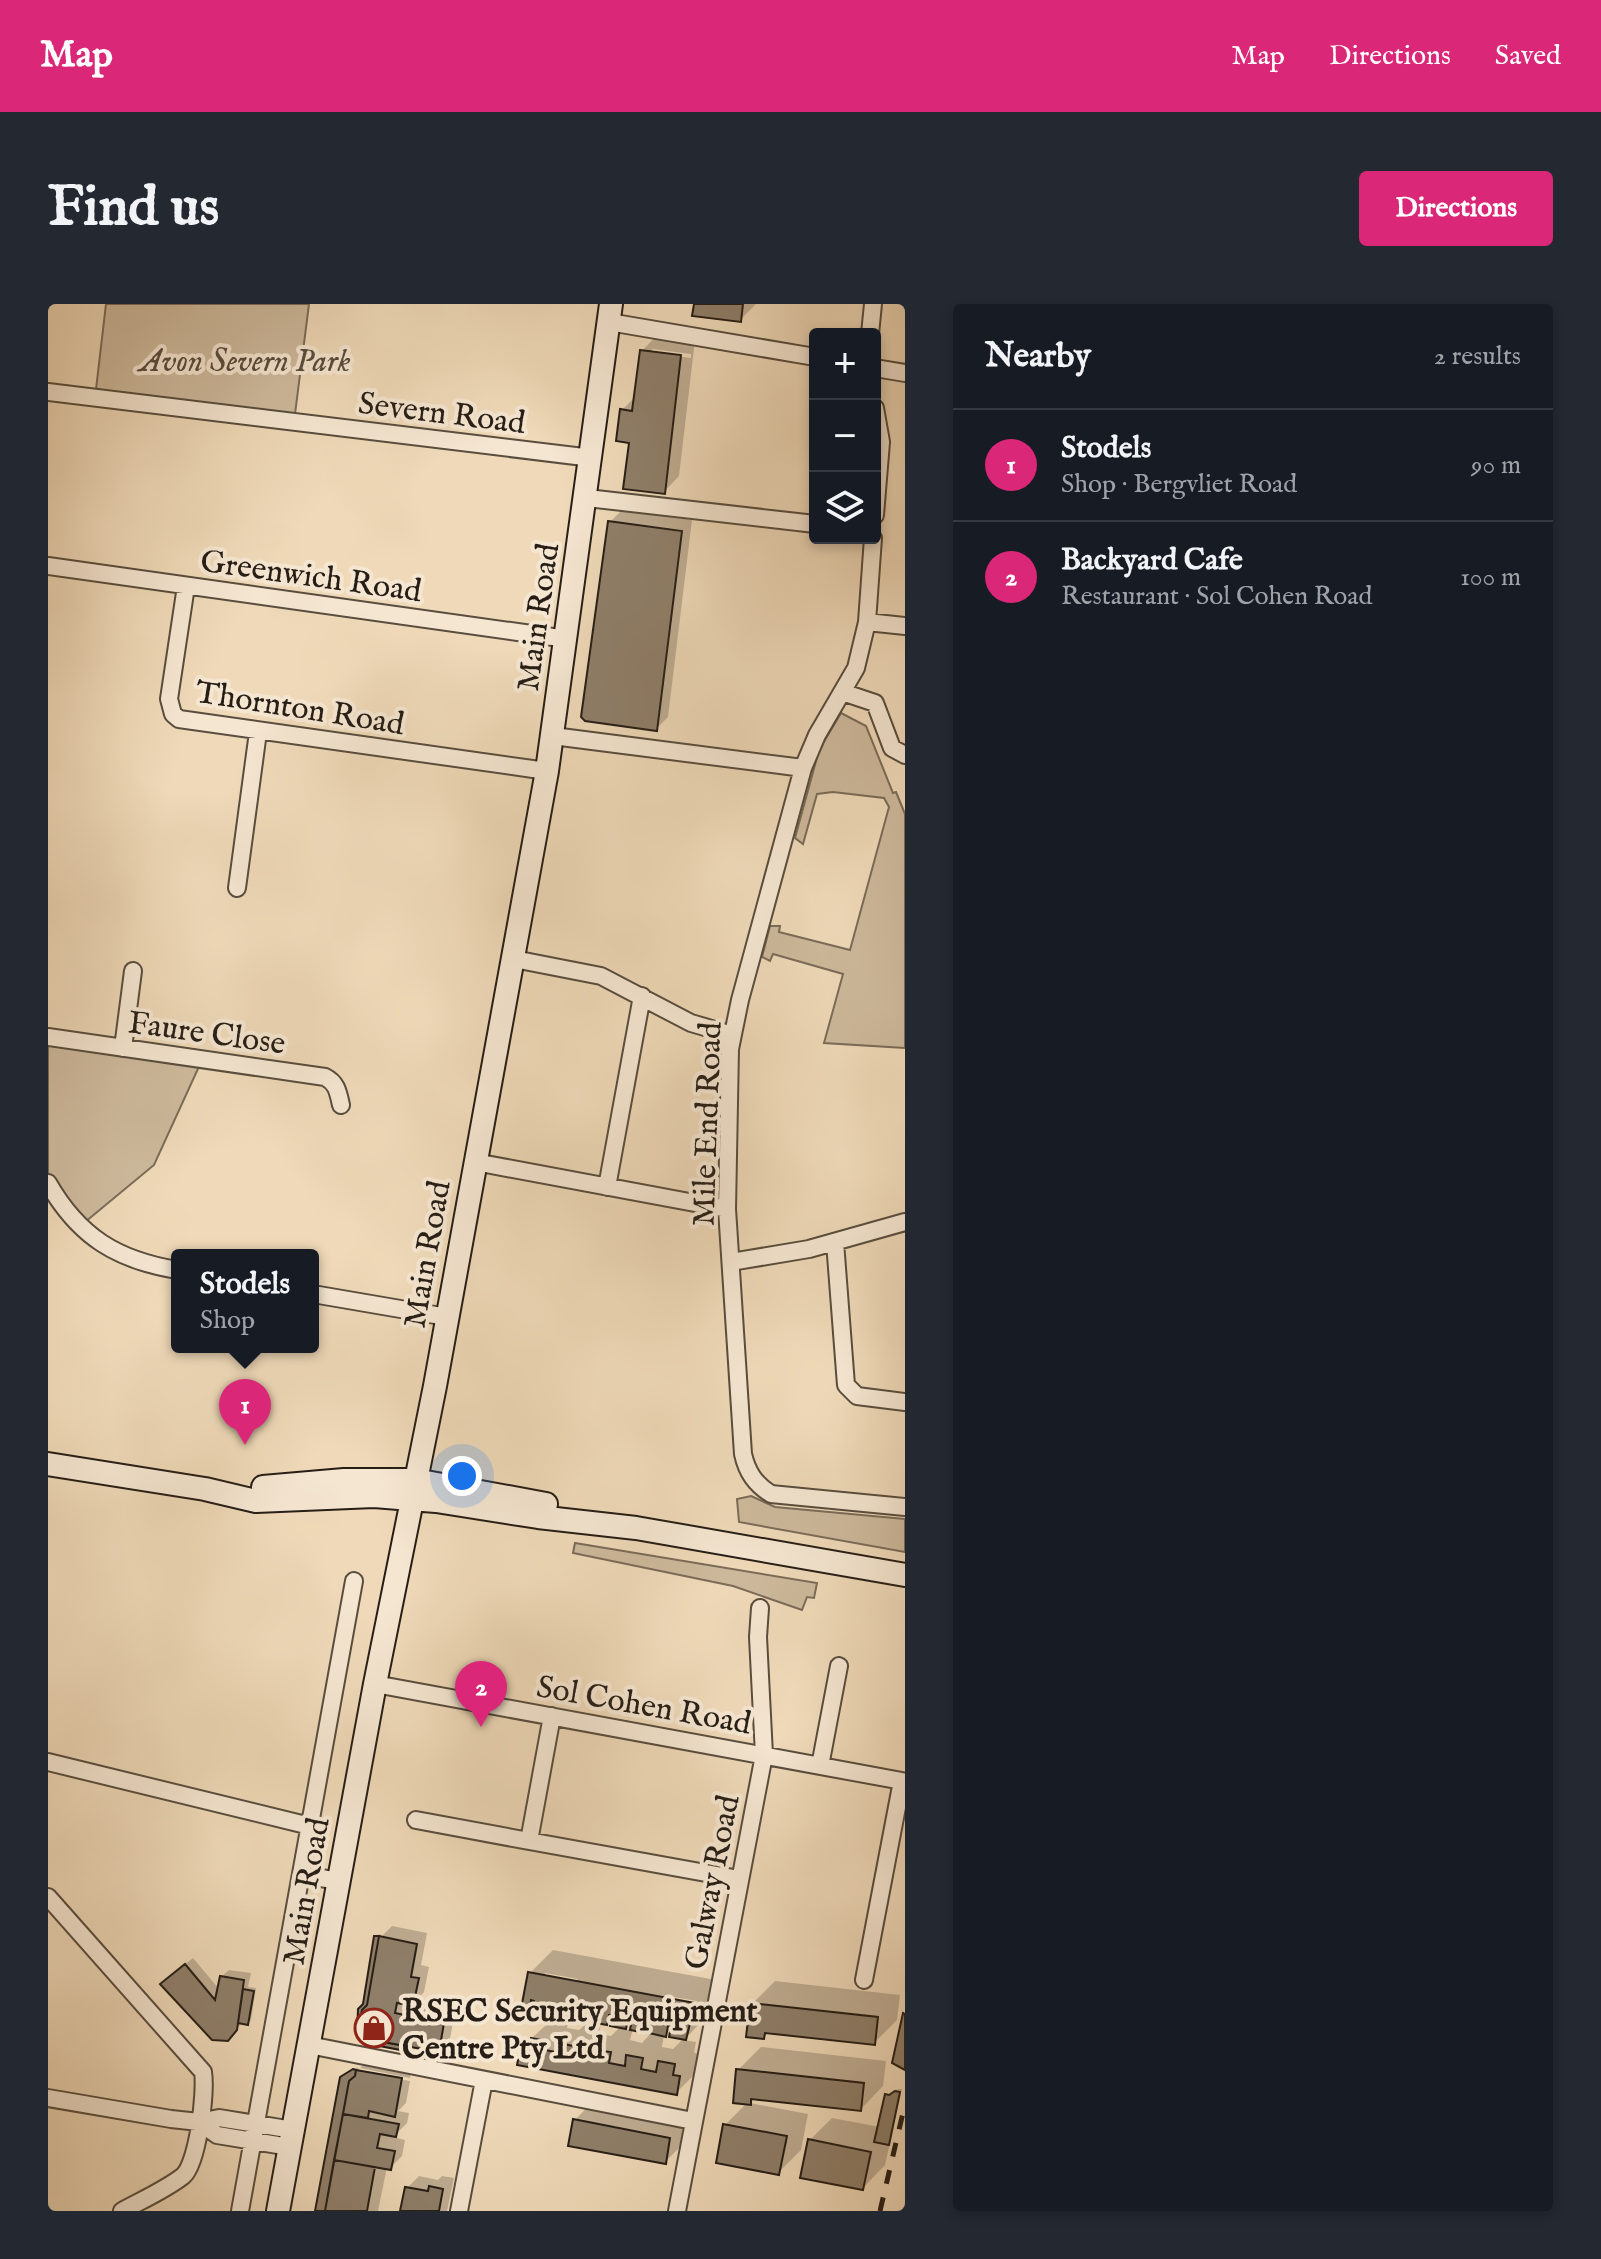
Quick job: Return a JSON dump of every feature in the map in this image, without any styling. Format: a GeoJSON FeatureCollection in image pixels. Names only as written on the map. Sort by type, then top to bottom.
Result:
{"type":"FeatureCollection","features":[{"type":"Feature","properties":{"kind":"main road","name":"Main Road"},"geometry":{"type":"LineString","coordinates":[[278,2211],[547,771],[587,498],[610,313]]}},
{"type":"Feature","properties":{"kind":"main road"},"geometry":{"type":"LineString","coordinates":[[48,1464],[205,1489],[352,1480],[540,1503],[636,1528],[905,1575]]}},
{"type":"Feature","properties":{"kind":"street"},"geometry":{"type":"LineString","coordinates":[[871,328],[873,304]]}},
{"type":"Feature","properties":{"kind":"street"},"geometry":{"type":"LineString","coordinates":[[610,313],[809,356]]}},
{"type":"Feature","properties":{"kind":"street"},"geometry":{"type":"LineString","coordinates":[[881,369],[905,373]]}},
{"type":"Feature","properties":{"kind":"street","name":"Severn Road"},"geometry":{"type":"LineString","coordinates":[[48,392],[592,458]]}},
{"type":"Feature","properties":{"kind":"street"},"geometry":{"type":"LineString","coordinates":[[587,498],[809,523]]}},
{"type":"Feature","properties":{"kind":"street","name":"Mile End Road"},"geometry":{"type":"LineString","coordinates":[[873,544],[867,622],[856,668],[817,735],[803,768],[732,1035],[727,1209],[743,1454],[754,1480],[771,1494],[781,1496],[905,1507]]}},
{"type":"Feature","properties":{"kind":"street","name":"Greenwich Road"},"geometry":{"type":"LineString","coordinates":[[48,566],[567,639]]}},
{"type":"Feature","properties":{"kind":"street","name":"Thornton Road"},"geometry":{"type":"LineString","coordinates":[[186,586],[169,699],[173,714],[189,722],[547,771]]}},
{"type":"Feature","properties":{"kind":"street"},"geometry":{"type":"LineString","coordinates":[[867,622],[905,626]]}},
{"type":"Feature","properties":{"kind":"street"},"geometry":{"type":"LineString","coordinates":[[842,692],[875,703],[892,748],[905,755]]}},
{"type":"Feature","properties":{"kind":"street"},"geometry":{"type":"LineString","coordinates":[[237,888],[258,732]]}},
{"type":"Feature","properties":{"kind":"street"},"geometry":{"type":"LineString","coordinates":[[553,736],[803,768]]}},
{"type":"Feature","properties":{"kind":"street"},"geometry":{"type":"LineString","coordinates":[[514,959],[601,976],[691,1023],[732,1035]]}},
{"type":"Feature","properties":{"kind":"street"},"geometry":{"type":"LineString","coordinates":[[123,1048],[133,971]]}},
{"type":"Feature","properties":{"kind":"street"},"geometry":{"type":"LineString","coordinates":[[607,1187],[642,996]]}},
{"type":"Feature","properties":{"kind":"street","name":"Faure Close"},"geometry":{"type":"LineString","coordinates":[[48,1037],[325,1077],[333,1081],[338,1089],[341,1105]]}},
{"type":"Feature","properties":{"kind":"street"},"geometry":{"type":"LineString","coordinates":[[475,1162],[727,1209]]}},
{"type":"Feature","properties":{"kind":"street"},"geometry":{"type":"LineString","coordinates":[[48,1183],[79,1227],[98,1241],[117,1254],[171,1269]]}},
{"type":"Feature","properties":{"kind":"street"},"geometry":{"type":"LineString","coordinates":[[731,1262],[835,1242],[905,1222]]}},
{"type":"Feature","properties":{"kind":"street"},"geometry":{"type":"LineString","coordinates":[[835,1242],[846,1385],[852,1394],[862,1397],[905,1402]]}},
{"type":"Feature","properties":{"kind":"street"},"geometry":{"type":"LineString","coordinates":[[319,1295],[447,1317]]}},
{"type":"Feature","properties":{"kind":"street"},"geometry":{"type":"LineString","coordinates":[[240,2211],[354,1581]]}},
{"type":"Feature","properties":{"kind":"street","name":"Galway Road"},"geometry":{"type":"LineString","coordinates":[[677,2211],[764,1755],[758,1637],[760,1608]]}},
{"type":"Feature","properties":{"kind":"street"},"geometry":{"type":"LineString","coordinates":[[820,1766],[839,1666]]}},
{"type":"Feature","properties":{"kind":"street","name":"Sol Cohen Road"},"geometry":{"type":"LineString","coordinates":[[375,1684],[903,1780]]}},
{"type":"Feature","properties":{"kind":"street"},"geometry":{"type":"LineString","coordinates":[[529,1841],[552,1716]]}},
{"type":"Feature","properties":{"kind":"street"},"geometry":{"type":"LineString","coordinates":[[48,1762],[310,1826]]}},
{"type":"Feature","properties":{"kind":"street"},"geometry":{"type":"LineString","coordinates":[[864,1980],[903,1780]]}},
{"type":"Feature","properties":{"kind":"street"},"geometry":{"type":"LineString","coordinates":[[416,1820],[739,1879]]}},
{"type":"Feature","properties":{"kind":"street"},"geometry":{"type":"LineString","coordinates":[[301,1875],[340,1881]]}},
{"type":"Feature","properties":{"kind":"street"},"geometry":{"type":"LineString","coordinates":[[48,1897],[201,2068],[204,2084],[199,2122],[191,2163],[185,2174],[122,2211]]}},
{"type":"Feature","properties":{"kind":"street"},"geometry":{"type":"LineString","coordinates":[[309,2045],[693,2121]]}},
{"type":"Feature","properties":{"kind":"street"},"geometry":{"type":"LineString","coordinates":[[459,2211],[484,2080]]}},
{"type":"Feature","properties":{"kind":"street"},"geometry":{"type":"LineString","coordinates":[[48,2098],[199,2122],[219,2118],[255,2124],[292,2138]]}},
{"type":"Feature","properties":{"kind":"street"},"geometry":{"type":"LineString","coordinates":[[199,2122],[217,2135],[252,2141],[292,2138]]}},
{"type":"Feature","properties":{"kind":"green space","name":"Avon Severn Park"},"geometry":{"type":"Polygon","coordinates":[[[106,304],[309,304],[294,422],[95,398],[106,304]]]}},
{"type":"Feature","properties":{"kind":"green space"},"geometry":{"type":"Polygon","coordinates":[[[841,713],[866,726],[893,793],[896,792],[905,814],[905,1048],[824,1043],[843,974],[773,954],[770,961],[762,957],[770,926],[780,926],[779,932],[850,950],[889,807],[884,798],[833,792],[817,794],[803,844],[795,838],[819,750],[841,713]]]}},
{"type":"Feature","properties":{"kind":"green space"},"geometry":{"type":"Polygon","coordinates":[[[48,1037],[202,1060],[154,1165],[79,1227],[48,1183],[48,1037]]]}},
{"type":"Feature","properties":{"kind":"green space"},"geometry":{"type":"Polygon","coordinates":[[[751,1496],[775,1507],[905,1519],[905,1552],[739,1522],[737,1499],[751,1496]]]}},
{"type":"Feature","properties":{"kind":"green space"},"geometry":{"type":"Polygon","coordinates":[[[575,1543],[817,1583],[814,1598],[807,1597],[802,1610],[733,1586],[573,1553],[575,1543]]]}},
{"type":"Feature","properties":{"kind":"building"},"geometry":{"type":"Polygon","coordinates":[[[694,304],[743,304],[741,322],[692,316],[694,304]]]}},
{"type":"Feature","properties":{"kind":"building"},"geometry":{"type":"Polygon","coordinates":[[[640,350],[681,355],[665,494],[623,489],[629,443],[616,441],[620,409],[632,411],[640,350]]]}},
{"type":"Feature","properties":{"kind":"building"},"geometry":{"type":"Polygon","coordinates":[[[608,521],[682,531],[657,731],[585,721],[581,717],[608,521]]]}},
{"type":"Feature","properties":{"kind":"building"},"geometry":{"type":"Polygon","coordinates":[[[374,1936],[379,1936],[367,2005],[362,2010],[359,2027],[366,2039],[412,2047],[411,2052],[364,2043],[357,2036],[358,2009],[363,2004],[374,1936]]]}},
{"type":"Feature","properties":{"kind":"building"},"geometry":{"type":"Polygon","coordinates":[[[379,1936],[417,1944],[411,1977],[419,1978],[413,2006],[397,2003],[395,2013],[444,2023],[439,2052],[366,2039],[359,2027],[362,2010],[367,2005],[379,1936]]]}},
{"type":"Feature","properties":{"kind":"building"},"geometry":{"type":"Polygon","coordinates":[[[185,1964],[215,2000],[220,1976],[244,1980],[237,2030],[228,2041],[212,2040],[160,1984],[185,1964]]]}},
{"type":"Feature","properties":{"kind":"building"},"geometry":{"type":"Polygon","coordinates":[[[528,1972],[695,2003],[686,2040],[669,2037],[671,2026],[668,2026],[666,2037],[649,2033],[651,2023],[648,2022],[646,2033],[630,2030],[632,2019],[628,2018],[626,2029],[610,2026],[612,2015],[609,2015],[607,2025],[591,2022],[593,2012],[589,2011],[587,2021],[571,2018],[573,2008],[570,2007],[568,2017],[552,2015],[554,2004],[550,2004],[548,2014],[532,2011],[534,2001],[531,2000],[529,2010],[521,2009],[528,1972]]]}},
{"type":"Feature","properties":{"kind":"building"},"geometry":{"type":"Polygon","coordinates":[[[243,1989],[254,1991],[248,2025],[238,2023],[243,1989]]]}},
{"type":"Feature","properties":{"kind":"building"},"geometry":{"type":"Polygon","coordinates":[[[750,2003],[878,2017],[875,2045],[765,2033],[764,2039],[746,2037],[750,2003]]]}},
{"type":"Feature","properties":{"kind":"building"},"geometry":{"type":"Polygon","coordinates":[[[905,2014],[905,2070],[892,2063],[905,2014]]]}},
{"type":"Feature","properties":{"kind":"building"},"geometry":{"type":"Polygon","coordinates":[[[531,2038],[547,2041],[545,2050],[561,2053],[563,2044],[579,2047],[577,2056],[593,2059],[595,2050],[611,2052],[609,2063],[625,2066],[626,2055],[643,2058],[641,2069],[656,2072],[658,2061],[675,2064],[673,2075],[680,2076],[677,2095],[517,2065],[521,2045],[529,2047],[531,2038]]]}},
{"type":"Feature","properties":{"kind":"building"},"geometry":{"type":"Polygon","coordinates":[[[736,2069],[864,2083],[861,2111],[751,2099],[751,2105],[733,2103],[736,2069]]]}},
{"type":"Feature","properties":{"kind":"building"},"geometry":{"type":"Polygon","coordinates":[[[356,2070],[355,2076],[349,2081],[325,2211],[315,2211],[340,2077],[356,2070]]]}},
{"type":"Feature","properties":{"kind":"building"},"geometry":{"type":"Polygon","coordinates":[[[356,2070],[402,2078],[395,2117],[369,2111],[368,2118],[343,2114],[349,2081],[356,2070]]]}},
{"type":"Feature","properties":{"kind":"building"},"geometry":{"type":"Polygon","coordinates":[[[900,2092],[889,2145],[874,2142],[885,2094],[900,2092]]]}},
{"type":"Feature","properties":{"kind":"building"},"geometry":{"type":"Polygon","coordinates":[[[343,2114],[399,2124],[396,2137],[380,2134],[377,2148],[395,2151],[391,2170],[334,2160],[343,2114]]]}},
{"type":"Feature","properties":{"kind":"building"},"geometry":{"type":"Polygon","coordinates":[[[573,2119],[670,2138],[666,2164],[568,2146],[573,2119]]]}},
{"type":"Feature","properties":{"kind":"building"},"geometry":{"type":"Polygon","coordinates":[[[723,2124],[787,2136],[779,2175],[716,2163],[723,2124]]]}},
{"type":"Feature","properties":{"kind":"building"},"geometry":{"type":"Polygon","coordinates":[[[808,2139],[871,2152],[863,2190],[800,2178],[808,2139]]]}},
{"type":"Feature","properties":{"kind":"building"},"geometry":{"type":"Polygon","coordinates":[[[334,2160],[375,2167],[367,2211],[325,2211],[334,2160]]]}},
{"type":"Feature","properties":{"kind":"building"},"geometry":{"type":"Polygon","coordinates":[[[429,2186],[443,2189],[439,2211],[400,2211],[405,2187],[428,2191],[429,2186]]]}},
{"type":"Feature","properties":{"kind":"railway"},"geometry":{"type":"LineString","coordinates":[[880,2211],[905,2104]]}},
{"type":"Feature","properties":{"kind":"place","name":"Stodels"},"geometry":{"type":"Point","coordinates":[245,1445]}},
{"type":"Feature","properties":{"kind":"place","name":"Backyard Cafe"},"geometry":{"type":"Point","coordinates":[481,1727]}},
{"type":"Feature","properties":{"kind":"place","name":"RSEC Security Equipment Centre Pty Ltd"},"geometry":{"type":"Point","coordinates":[374,2028]}}]}
